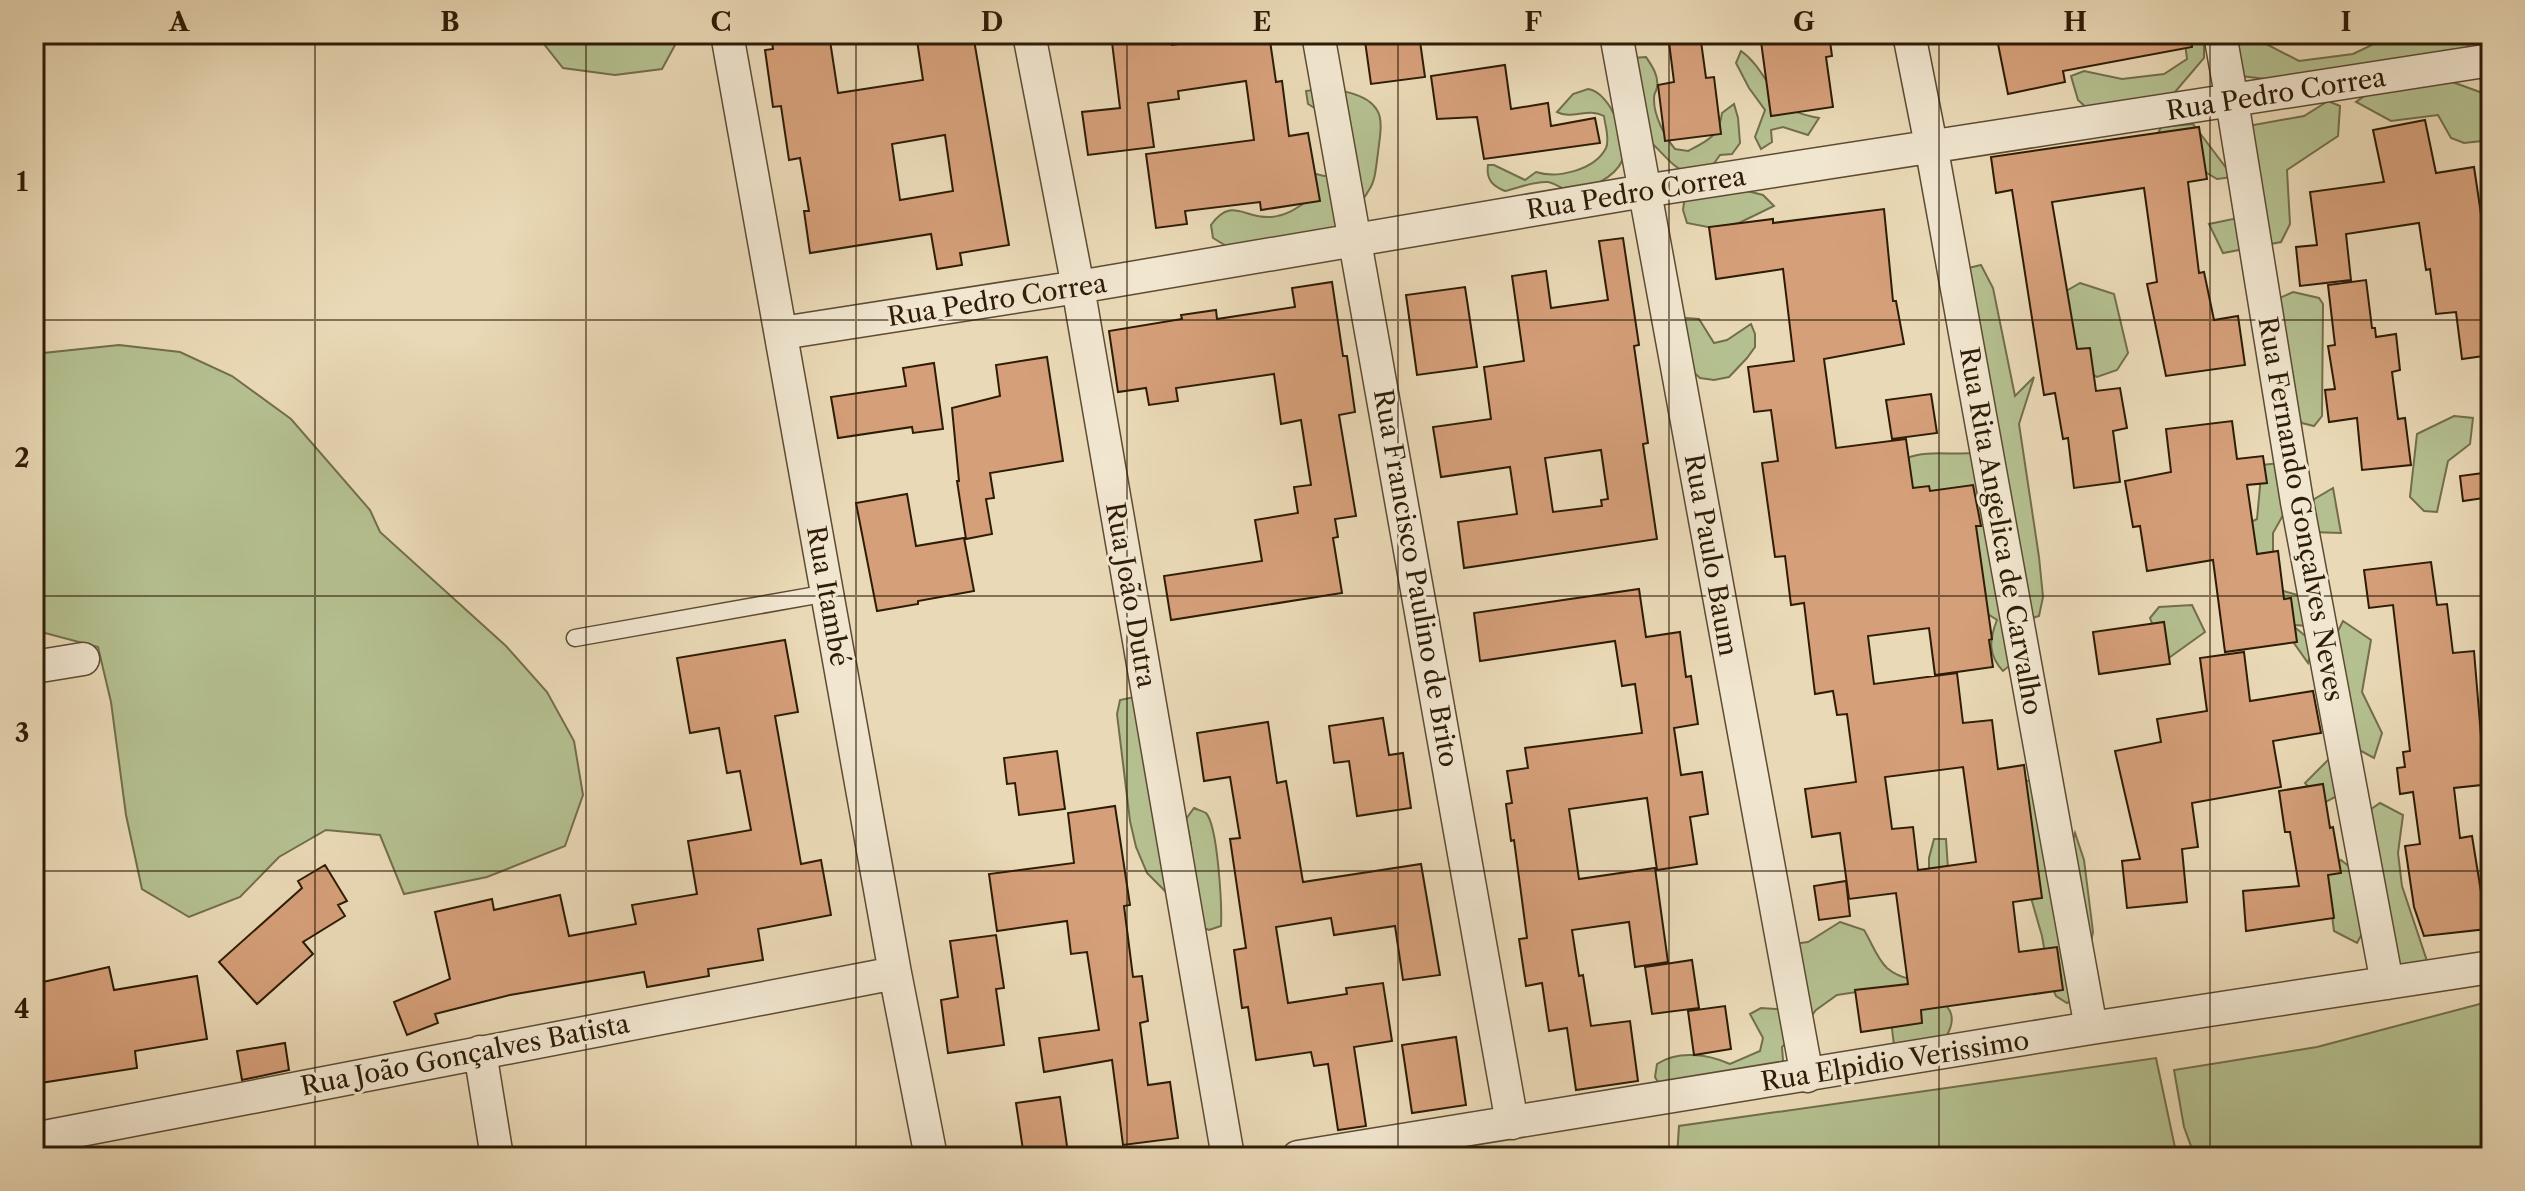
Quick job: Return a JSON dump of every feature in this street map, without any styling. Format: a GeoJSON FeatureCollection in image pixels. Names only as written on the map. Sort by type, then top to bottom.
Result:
{"type":"FeatureCollection","features":[{"type":"Feature","properties":{"kind":"street","name":"Rua Itambé"},"geometry":{"type":"LineString","coordinates":[[727,34],[895,973],[931,1157]]}},
{"type":"Feature","properties":{"kind":"street","name":"Rua João Dutra"},"geometry":{"type":"LineString","coordinates":[[1029,34],[1078,287],[1228,1157]]}},
{"type":"Feature","properties":{"kind":"street","name":"Rua Francisco Paulino de Brito"},"geometry":{"type":"LineString","coordinates":[[1318,34],[1512,1123]]}},
{"type":"Feature","properties":{"kind":"street","name":"Rua Paulo Baum"},"geometry":{"type":"LineString","coordinates":[[1616,34],[1807,1076]]}},
{"type":"Feature","properties":{"kind":"street","name":"Rua Rita Angelica de Carvalho"},"geometry":{"type":"LineString","coordinates":[[1909,34],[2091,1028]]}},
{"type":"Feature","properties":{"kind":"street","name":"Rua Fernando Gonçalves Neves"},"geometry":{"type":"LineString","coordinates":[[2220,34],[2297,502],[2387,983]]}},
{"type":"Feature","properties":{"kind":"street","name":"Rua Pedro Correa"},"geometry":{"type":"LineString","coordinates":[[782,333],[1931,145],[2491,60]]}},
{"type":"Feature","properties":{"kind":"street"},"geometry":{"type":"LineString","coordinates":[[34,667],[83,659]]}},
{"type":"Feature","properties":{"kind":"street","name":"Rua Elpidio Verissimo"},"geometry":{"type":"LineString","coordinates":[[1298,1157],[2091,1028],[2491,967]]}},
{"type":"Feature","properties":{"kind":"street","name":"Rua João Gonçalves Batista"},"geometry":{"type":"LineString","coordinates":[[34,1139],[895,973]]}},
{"type":"Feature","properties":{"kind":"street"},"geometry":{"type":"LineString","coordinates":[[480,1052],[497,1157]]}},
{"type":"Feature","properties":{"kind":"lane"},"geometry":{"type":"LineString","coordinates":[[575,638],[828,593]]}},
{"type":"Feature","properties":{"kind":"green space"},"geometry":{"type":"Polygon","coordinates":[[[536,34],[681,34],[662,69],[615,75],[563,68],[536,34]]]}},
{"type":"Feature","properties":{"kind":"green space"},"geometry":{"type":"Polygon","coordinates":[[[2184,34],[2204,34],[2204,58],[2164,105],[2088,109],[2078,100],[2071,76],[2084,71],[2122,79],[2164,74],[2187,59],[2184,34]]]}},
{"type":"Feature","properties":{"kind":"green space"},"geometry":{"type":"Polygon","coordinates":[[[2240,36],[2253,37],[2299,61],[2353,54],[2378,42],[2470,42],[2464,54],[2266,79],[2241,76],[2226,52],[2240,36]]]}},
{"type":"Feature","properties":{"kind":"green space"},"geometry":{"type":"Polygon","coordinates":[[[1741,51],[1785,104],[1799,113],[1819,118],[1808,135],[1783,127],[1771,130],[1772,142],[1761,149],[1755,137],[1765,110],[1736,63],[1741,51]]]}},
{"type":"Feature","properties":{"kind":"green space"},"geometry":{"type":"Polygon","coordinates":[[[1646,57],[1657,79],[1654,97],[1656,113],[1675,149],[1688,151],[1706,141],[1718,128],[1722,113],[1734,104],[1740,143],[1732,154],[1720,155],[1713,165],[1689,174],[1672,163],[1647,139],[1633,58],[1646,57]]]}},
{"type":"Feature","properties":{"kind":"green space"},"geometry":{"type":"Polygon","coordinates":[[[2444,79],[2491,96],[2491,140],[2464,143],[2451,138],[2438,115],[2391,121],[2356,102],[2380,85],[2444,79]]]}},
{"type":"Feature","properties":{"kind":"green space"},"geometry":{"type":"Polygon","coordinates":[[[1319,89],[1359,96],[1372,104],[1379,115],[1375,172],[1361,202],[1335,235],[1228,247],[1213,238],[1211,225],[1225,212],[1232,210],[1262,217],[1281,215],[1307,201],[1312,173],[1324,176],[1338,174],[1321,112],[1308,104],[1306,91],[1319,89]]]}},
{"type":"Feature","properties":{"kind":"green space"},"geometry":{"type":"Polygon","coordinates":[[[1588,89],[1596,92],[1611,108],[1623,142],[1622,161],[1610,176],[1578,190],[1542,182],[1505,191],[1493,184],[1488,165],[1525,180],[1536,172],[1554,174],[1575,171],[1601,156],[1608,140],[1604,116],[1557,112],[1573,94],[1588,89]]]}},
{"type":"Feature","properties":{"kind":"green space"},"geometry":{"type":"Polygon","coordinates":[[[2328,101],[2340,106],[2338,136],[2287,170],[2290,224],[2281,242],[2223,253],[2209,224],[2248,216],[2248,126],[2304,116],[2328,101]]]}},
{"type":"Feature","properties":{"kind":"green space"},"geometry":{"type":"Polygon","coordinates":[[[2193,124],[2233,177],[2217,179],[2155,140],[2161,127],[2193,124]]]}},
{"type":"Feature","properties":{"kind":"green space"},"geometry":{"type":"Polygon","coordinates":[[[1739,189],[1763,195],[1774,206],[1739,223],[1713,228],[1687,223],[1683,210],[1685,195],[1739,189]]]}},
{"type":"Feature","properties":{"kind":"green space"},"geometry":{"type":"Polygon","coordinates":[[[1981,265],[1993,288],[2015,396],[2034,377],[2019,424],[2043,597],[2039,616],[2026,620],[2014,662],[2003,671],[1991,647],[1997,620],[1986,613],[1959,489],[1921,492],[1909,497],[1907,458],[1930,453],[1971,453],[1960,270],[1981,265]]]}},
{"type":"Feature","properties":{"kind":"green space"},"geometry":{"type":"Polygon","coordinates":[[[2080,283],[2114,294],[2128,353],[2117,370],[2097,377],[2073,364],[2056,297],[2080,283]]]}},
{"type":"Feature","properties":{"kind":"green space"},"geometry":{"type":"Polygon","coordinates":[[[2293,292],[2319,298],[2323,304],[2322,416],[2314,426],[2302,423],[2290,407],[2275,300],[2293,292]]]}},
{"type":"Feature","properties":{"kind":"green space"},"geometry":{"type":"Polygon","coordinates":[[[1685,318],[1699,319],[1714,343],[1727,340],[1751,324],[1755,347],[1729,377],[1714,380],[1700,378],[1690,369],[1674,327],[1685,318]]]}},
{"type":"Feature","properties":{"kind":"green space"},"geometry":{"type":"Polygon","coordinates":[[[119,345],[180,352],[232,376],[291,419],[370,510],[380,532],[506,646],[547,692],[574,741],[583,795],[565,846],[487,877],[404,894],[380,835],[326,830],[279,857],[240,897],[189,917],[142,889],[126,815],[111,702],[98,647],[45,633],[34,634],[34,354],[119,345]]]}},
{"type":"Feature","properties":{"kind":"green space"},"geometry":{"type":"Polygon","coordinates":[[[2454,416],[2473,418],[2470,444],[2448,461],[2437,512],[2424,511],[2410,497],[2417,434],[2454,416]]]}},
{"type":"Feature","properties":{"kind":"green space"},"geometry":{"type":"Polygon","coordinates":[[[2280,463],[2291,501],[2273,533],[2273,563],[2249,568],[2231,532],[2257,519],[2262,465],[2280,463]]]}},
{"type":"Feature","properties":{"kind":"green space"},"geometry":{"type":"Polygon","coordinates":[[[2333,488],[2341,533],[2311,532],[2301,507],[2333,488]]]}},
{"type":"Feature","properties":{"kind":"green space"},"geometry":{"type":"Polygon","coordinates":[[[2280,590],[2312,599],[2311,626],[2292,625],[2314,643],[2308,663],[2270,609],[2280,590]]]}},
{"type":"Feature","properties":{"kind":"green space"},"geometry":{"type":"Polygon","coordinates":[[[2192,605],[2205,632],[2166,660],[2150,618],[2159,607],[2192,605]]]}},
{"type":"Feature","properties":{"kind":"green space"},"geometry":{"type":"Polygon","coordinates":[[[2343,621],[2371,640],[2362,692],[2382,733],[2374,758],[2352,746],[2333,641],[2343,621]]]}},
{"type":"Feature","properties":{"kind":"green space"},"geometry":{"type":"Polygon","coordinates":[[[1139,696],[1181,854],[1191,845],[1186,819],[1194,808],[1206,813],[1214,833],[1221,926],[1209,930],[1196,925],[1178,888],[1166,892],[1147,873],[1136,847],[1117,714],[1120,700],[1139,696]]]}},
{"type":"Feature","properties":{"kind":"green space"},"geometry":{"type":"Polygon","coordinates":[[[2330,758],[2350,789],[2322,804],[2305,783],[2330,758]]]}},
{"type":"Feature","properties":{"kind":"green space"},"geometry":{"type":"Polygon","coordinates":[[[2032,780],[2071,847],[2075,833],[2084,860],[2093,932],[2080,997],[2067,1003],[2056,996],[2050,982],[2042,936],[2027,884],[2019,782],[2032,780]]]}},
{"type":"Feature","properties":{"kind":"green space"},"geometry":{"type":"Polygon","coordinates":[[[2380,803],[2403,815],[2398,853],[2402,886],[2427,961],[2404,970],[2386,955],[2364,814],[2380,803]]]}},
{"type":"Feature","properties":{"kind":"green space"},"geometry":{"type":"Polygon","coordinates":[[[1934,839],[1946,839],[1948,869],[1929,872],[1929,858],[1934,839]]]}},
{"type":"Feature","properties":{"kind":"green space"},"geometry":{"type":"Polygon","coordinates":[[[2341,860],[2356,872],[2366,926],[2357,943],[2334,931],[2326,868],[2341,860]]]}},
{"type":"Feature","properties":{"kind":"green space"},"geometry":{"type":"Polygon","coordinates":[[[1840,922],[1864,930],[1887,968],[1917,983],[1947,1006],[1952,1023],[1946,1037],[1894,1045],[1888,996],[1876,989],[1837,995],[1816,1010],[1801,1030],[1782,1047],[1783,1060],[1777,1072],[1659,1084],[1655,1077],[1657,1064],[1674,1057],[1693,1055],[1730,1064],[1760,1051],[1763,1038],[1750,1014],[1761,1008],[1789,1010],[1794,944],[1808,942],[1840,922]]]}},
{"type":"Feature","properties":{"kind":"green space"},"geometry":{"type":"Polygon","coordinates":[[[2491,1001],[2491,1157],[2195,1157],[2184,1127],[2174,1070],[2317,1047],[2491,1001]]]}},
{"type":"Feature","properties":{"kind":"green space"},"geometry":{"type":"Polygon","coordinates":[[[2156,1058],[2177,1157],[1677,1157],[1679,1126],[2156,1058]]]}},
{"type":"Feature","properties":{"kind":"building"},"geometry":{"type":"Polygon","coordinates":[[[771,34],[829,34],[838,93],[923,80],[916,34],[973,34],[1009,245],[960,253],[962,265],[937,269],[931,234],[810,253],[804,211],[809,211],[800,158],[789,160],[781,106],[773,107],[765,50],[773,49],[771,34]],[[945,135],[892,144],[900,200],[953,191],[945,135]]]}},
{"type":"Feature","properties":{"kind":"building"},"geometry":{"type":"Polygon","coordinates":[[[1111,34],[1169,34],[1172,45],[1269,34],[1276,82],[1282,81],[1289,136],[1308,133],[1320,201],[1261,210],[1260,202],[1185,211],[1187,224],[1156,228],[1146,154],[1254,140],[1246,81],[1178,91],[1179,99],[1148,103],[1154,147],[1088,155],[1082,112],[1120,108],[1111,34]]]}},
{"type":"Feature","properties":{"kind":"building"},"geometry":{"type":"Polygon","coordinates":[[[1364,34],[1419,34],[1425,77],[1371,84],[1364,34]]]}},
{"type":"Feature","properties":{"kind":"building"},"geometry":{"type":"Polygon","coordinates":[[[1668,34],[1700,34],[1706,78],[1714,77],[1721,134],[1665,141],[1658,85],[1674,82],[1668,34]]]}},
{"type":"Feature","properties":{"kind":"building"},"geometry":{"type":"Polygon","coordinates":[[[1760,34],[1829,34],[1832,56],[1826,57],[1833,107],[1771,116],[1760,34]]]}},
{"type":"Feature","properties":{"kind":"building"},"geometry":{"type":"Polygon","coordinates":[[[1996,34],[2191,34],[2192,47],[2063,71],[2065,82],[2008,94],[1996,34]]]}},
{"type":"Feature","properties":{"kind":"building"},"geometry":{"type":"Polygon","coordinates":[[[1505,65],[1511,109],[1548,103],[1551,126],[1595,118],[1600,143],[1484,159],[1477,117],[1437,119],[1431,76],[1505,65]]]}},
{"type":"Feature","properties":{"kind":"building"},"geometry":{"type":"Polygon","coordinates":[[[2425,120],[2436,173],[2474,167],[2484,234],[2491,233],[2491,355],[2462,359],[2456,312],[2436,314],[2419,223],[2346,234],[2351,280],[2300,286],[2296,247],[2317,245],[2310,192],[2384,182],[2373,130],[2425,120]]]}},
{"type":"Feature","properties":{"kind":"building"},"geometry":{"type":"Polygon","coordinates":[[[2199,127],[2207,179],[2188,182],[2199,273],[2204,272],[2214,320],[2238,316],[2245,365],[2166,376],[2147,284],[2157,282],[2144,188],[2052,202],[2077,349],[2090,348],[2096,391],[2120,388],[2127,428],[2113,431],[2120,482],[2074,488],[2068,438],[2063,439],[2055,393],[2044,395],[2012,190],[1996,193],[1991,157],[2199,127]]]}},
{"type":"Feature","properties":{"kind":"building"},"geometry":{"type":"Polygon","coordinates":[[[1884,209],[1893,301],[1896,301],[1904,344],[1824,359],[1836,448],[1906,439],[1913,488],[1929,486],[1930,491],[1973,485],[1981,526],[1976,526],[1993,667],[1935,675],[1929,628],[1868,636],[1874,684],[1957,673],[1963,723],[1992,720],[1998,769],[2024,765],[2042,898],[2013,902],[2019,952],[2057,947],[2063,990],[1921,1010],[1922,1023],[1861,1032],[1855,990],[1908,984],[1896,893],[1849,899],[1840,833],[1812,837],[1805,789],[1856,782],[1847,714],[1837,715],[1833,691],[1815,694],[1804,603],[1791,605],[1785,556],[1775,557],[1762,463],[1778,461],[1771,410],[1754,412],[1748,367],[1794,361],[1783,269],[1716,279],[1709,227],[1773,219],[1773,223],[1884,209]],[[1963,767],[1885,777],[1892,829],[1913,827],[1918,870],[1976,862],[1963,767]]]}},
{"type":"Feature","properties":{"kind":"building"},"geometry":{"type":"Polygon","coordinates":[[[1623,238],[1639,345],[1634,346],[1648,443],[1643,444],[1657,539],[1464,568],[1458,522],[1517,514],[1510,467],[1441,477],[1433,427],[1491,419],[1484,367],[1524,361],[1512,276],[1546,271],[1551,308],[1608,300],[1599,241],[1623,238]],[[1601,450],[1545,458],[1553,512],[1602,506],[1601,500],[1608,499],[1601,450]]]}},
{"type":"Feature","properties":{"kind":"building"},"geometry":{"type":"Polygon","coordinates":[[[2366,280],[2376,337],[2396,334],[2400,370],[2392,372],[2398,419],[2405,418],[2411,465],[2362,470],[2357,418],[2329,422],[2325,390],[2335,389],[2328,346],[2335,345],[2328,285],[2366,280]]]}},
{"type":"Feature","properties":{"kind":"building"},"geometry":{"type":"Polygon","coordinates":[[[1332,282],[1355,412],[1339,415],[1356,516],[1335,519],[1338,537],[1333,538],[1342,593],[1171,620],[1164,576],[1262,561],[1255,520],[1298,513],[1294,487],[1311,485],[1301,420],[1281,424],[1274,374],[1176,388],[1178,401],[1149,405],[1146,388],[1118,392],[1109,331],[1216,310],[1217,319],[1295,307],[1292,288],[1332,282]]]}},
{"type":"Feature","properties":{"kind":"building"},"geometry":{"type":"Polygon","coordinates":[[[1465,287],[1477,367],[1417,375],[1406,295],[1465,287]]]}},
{"type":"Feature","properties":{"kind":"building"},"geometry":{"type":"Polygon","coordinates":[[[1047,357],[1063,461],[990,473],[994,498],[986,499],[992,534],[966,539],[957,481],[952,408],[1000,396],[996,365],[1047,357]]]}},
{"type":"Feature","properties":{"kind":"building"},"geometry":{"type":"Polygon","coordinates":[[[934,363],[943,429],[913,433],[912,427],[838,438],[831,397],[906,386],[903,368],[934,363]]]}},
{"type":"Feature","properties":{"kind":"building"},"geometry":{"type":"Polygon","coordinates":[[[1931,394],[1937,433],[1892,439],[1886,400],[1931,394]]]}},
{"type":"Feature","properties":{"kind":"building"},"geometry":{"type":"Polygon","coordinates":[[[2232,421],[2237,459],[2263,456],[2267,483],[2247,485],[2257,554],[2278,551],[2284,599],[2291,598],[2297,642],[2225,652],[2213,560],[2147,571],[2140,526],[2133,527],[2125,481],[2171,472],[2166,429],[2232,421]]]}},
{"type":"Feature","properties":{"kind":"building"},"geometry":{"type":"Polygon","coordinates":[[[2491,472],[2491,497],[2463,501],[2460,476],[2491,472]]]}},
{"type":"Feature","properties":{"kind":"building"},"geometry":{"type":"Polygon","coordinates":[[[907,494],[916,546],[964,538],[974,591],[877,611],[856,503],[907,494]]]}},
{"type":"Feature","properties":{"kind":"building"},"geometry":{"type":"Polygon","coordinates":[[[2431,562],[2437,605],[2447,604],[2453,653],[2474,651],[2481,736],[2491,735],[2491,784],[2454,788],[2460,838],[2472,836],[2487,929],[2424,936],[2414,907],[2405,846],[2420,844],[2413,792],[2400,794],[2397,768],[2405,767],[2403,752],[2410,751],[2393,605],[2369,608],[2364,570],[2431,562]]]}},
{"type":"Feature","properties":{"kind":"building"},"geometry":{"type":"Polygon","coordinates":[[[1639,589],[1646,637],[1680,632],[1686,677],[1691,676],[1698,724],[1674,728],[1681,775],[1702,772],[1708,814],[1690,817],[1697,864],[1657,870],[1647,798],[1569,809],[1579,879],[1655,868],[1668,962],[1635,967],[1629,922],[1572,930],[1591,1026],[1630,1021],[1638,1081],[1576,1090],[1567,1028],[1549,1031],[1542,983],[1526,986],[1519,939],[1527,938],[1506,804],[1512,803],[1507,771],[1528,768],[1525,748],[1642,733],[1635,684],[1622,686],[1615,641],[1480,661],[1474,613],[1639,589]]]}},
{"type":"Feature","properties":{"kind":"building"},"geometry":{"type":"Polygon","coordinates":[[[2164,622],[2170,664],[2099,674],[2093,632],[2164,622]]]}},
{"type":"Feature","properties":{"kind":"building"},"geometry":{"type":"Polygon","coordinates":[[[785,640],[798,712],[775,716],[801,864],[821,860],[831,915],[758,929],[763,960],[708,969],[709,976],[647,987],[644,972],[510,995],[435,1014],[438,1023],[407,1035],[394,1002],[450,979],[435,912],[492,899],[494,910],[560,895],[569,936],[636,924],[632,905],[697,894],[688,841],[751,830],[740,771],[727,773],[719,728],[690,733],[677,658],[785,640]]]}},
{"type":"Feature","properties":{"kind":"building"},"geometry":{"type":"Polygon","coordinates":[[[2244,652],[2250,701],[2313,691],[2321,733],[2273,741],[2281,787],[2192,803],[2198,847],[2182,849],[2187,902],[2127,908],[2122,861],[2140,859],[2115,751],[2161,742],[2157,719],[2207,711],[2200,658],[2244,652]]]}},
{"type":"Feature","properties":{"kind":"building"},"geometry":{"type":"Polygon","coordinates":[[[1383,718],[1389,755],[1403,753],[1411,808],[1357,816],[1349,761],[1334,763],[1329,726],[1383,718]]]}},
{"type":"Feature","properties":{"kind":"building"},"geometry":{"type":"Polygon","coordinates":[[[1268,722],[1277,783],[1286,781],[1303,882],[1421,864],[1440,975],[1403,980],[1395,926],[1334,935],[1331,918],[1276,927],[1288,1003],[1347,994],[1346,988],[1383,983],[1392,1041],[1354,1047],[1366,1126],[1338,1130],[1328,1064],[1314,1066],[1311,1052],[1256,1060],[1248,1007],[1242,1008],[1234,950],[1246,948],[1230,839],[1240,838],[1230,777],[1204,781],[1197,733],[1268,722]]]}},
{"type":"Feature","properties":{"kind":"building"},"geometry":{"type":"Polygon","coordinates":[[[1057,751],[1065,809],[1019,815],[1015,783],[1007,784],[1004,758],[1057,751]]]}},
{"type":"Feature","properties":{"kind":"building"},"geometry":{"type":"Polygon","coordinates":[[[2323,784],[2341,873],[2328,875],[2334,918],[2246,931],[2243,891],[2299,886],[2290,832],[2285,832],[2279,791],[2323,784]]]}},
{"type":"Feature","properties":{"kind":"building"},"geometry":{"type":"Polygon","coordinates":[[[1115,806],[1130,905],[1124,906],[1133,977],[1142,976],[1148,1021],[1140,1023],[1148,1085],[1170,1082],[1178,1138],[1123,1145],[1112,1060],[1044,1072],[1039,1038],[1099,1030],[1087,952],[1071,954],[1067,921],[997,931],[989,874],[1074,863],[1068,813],[1115,806]]]}},
{"type":"Feature","properties":{"kind":"building"},"geometry":{"type":"Polygon","coordinates":[[[325,865],[347,901],[338,905],[345,916],[303,942],[313,954],[257,1004],[219,962],[302,888],[298,881],[325,865]]]}},
{"type":"Feature","properties":{"kind":"building"},"geometry":{"type":"Polygon","coordinates":[[[1846,881],[1850,916],[1819,920],[1814,886],[1846,881]]]}},
{"type":"Feature","properties":{"kind":"building"},"geometry":{"type":"Polygon","coordinates":[[[996,935],[1004,988],[996,989],[1004,1045],[948,1053],[941,1000],[958,997],[950,941],[996,935]]]}},
{"type":"Feature","properties":{"kind":"building"},"geometry":{"type":"Polygon","coordinates":[[[1692,960],[1699,1008],[1652,1014],[1645,967],[1692,960]]]}},
{"type":"Feature","properties":{"kind":"building"},"geometry":{"type":"Polygon","coordinates":[[[109,967],[114,990],[197,976],[207,1039],[135,1051],[137,1068],[34,1084],[34,984],[109,967]]]}},
{"type":"Feature","properties":{"kind":"building"},"geometry":{"type":"Polygon","coordinates":[[[1725,1006],[1731,1049],[1694,1055],[1688,1011],[1725,1006]]]}},
{"type":"Feature","properties":{"kind":"building"},"geometry":{"type":"Polygon","coordinates":[[[1456,1037],[1466,1105],[1412,1113],[1402,1045],[1456,1037]]]}},
{"type":"Feature","properties":{"kind":"building"},"geometry":{"type":"Polygon","coordinates":[[[285,1043],[289,1070],[242,1080],[237,1051],[285,1043]]]}},
{"type":"Feature","properties":{"kind":"building"},"geometry":{"type":"Polygon","coordinates":[[[1060,1097],[1068,1153],[1024,1157],[1016,1103],[1060,1097]]]}}]}
